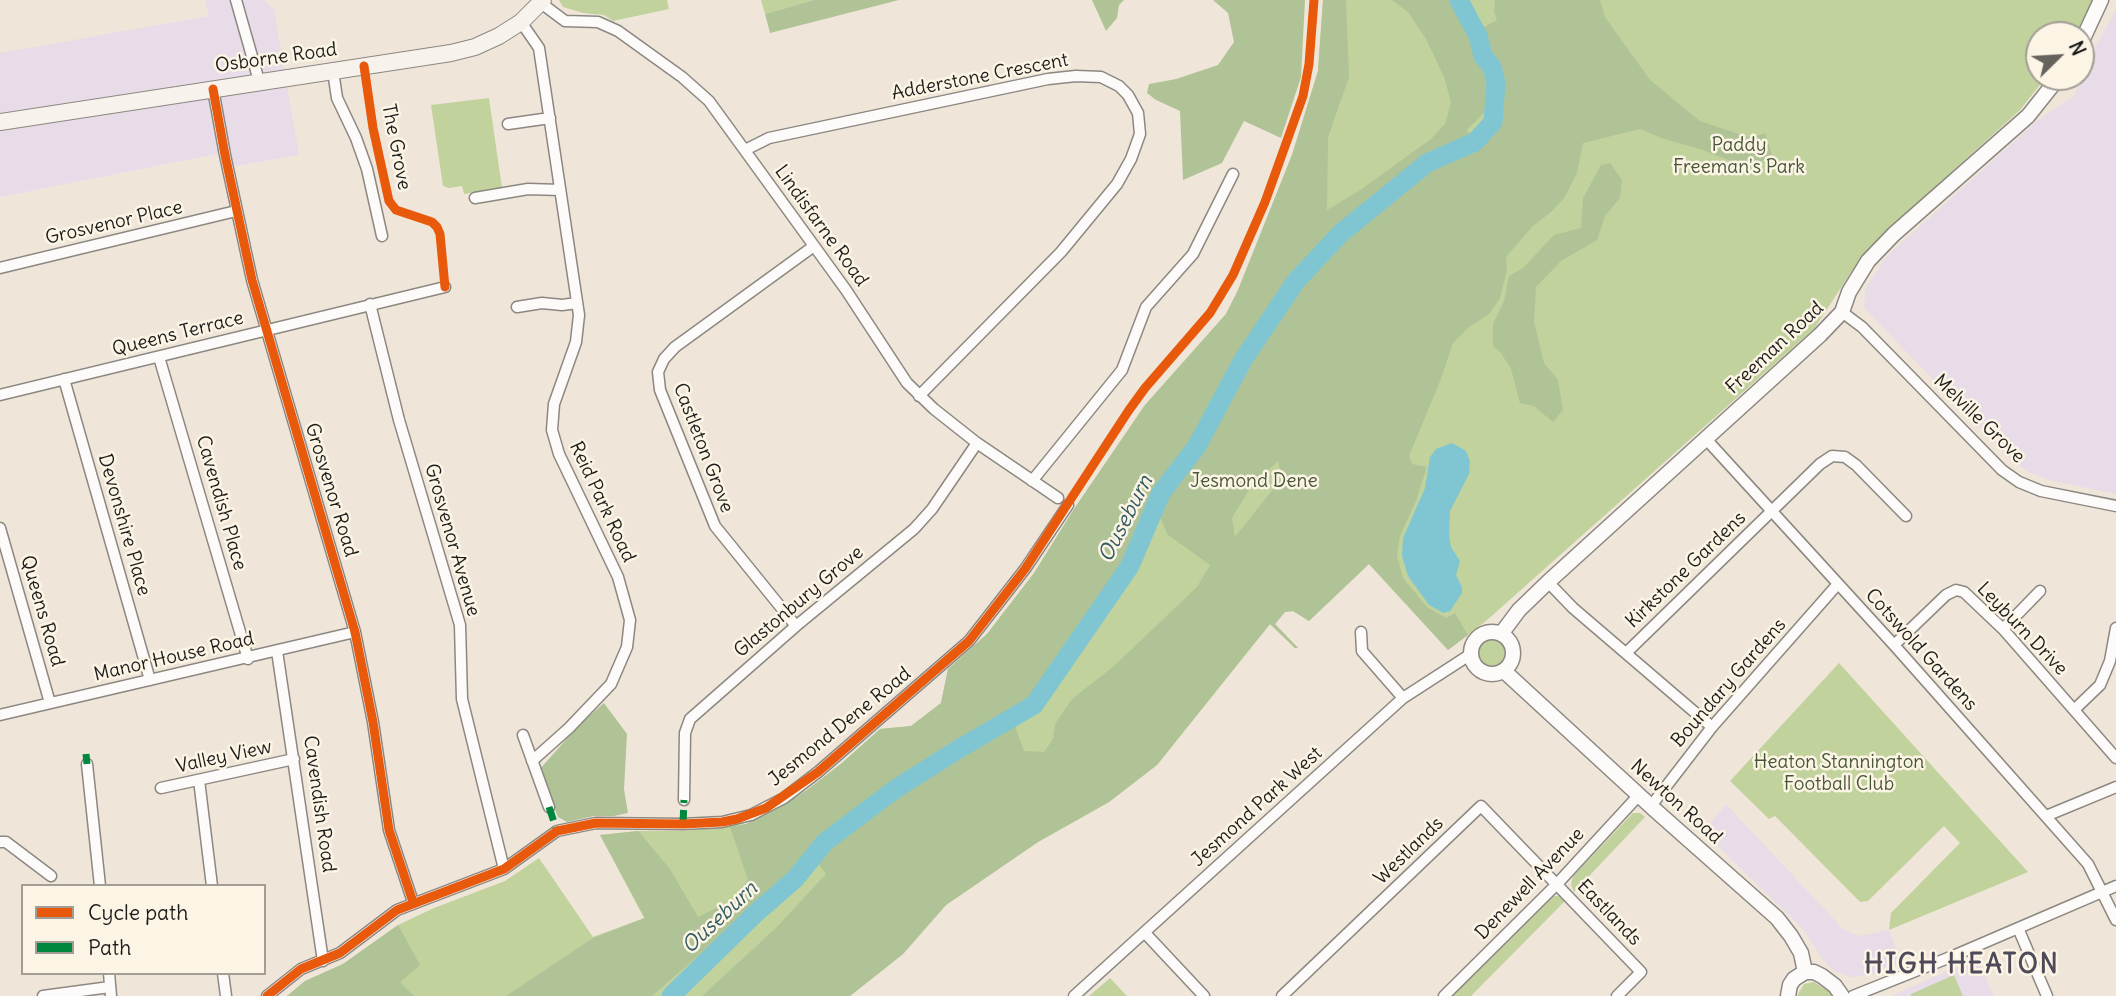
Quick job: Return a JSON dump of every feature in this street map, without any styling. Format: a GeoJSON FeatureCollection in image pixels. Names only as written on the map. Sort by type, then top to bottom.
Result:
{"type":"FeatureCollection","features":[{"type":"Feature","properties":{"kind":"main road","name":"Osborne Road"},"geometry":{"type":"LineString","coordinates":[[0,122],[463,50],[489,41],[521,22],[542,2]]}},
{"type":"Feature","properties":{"kind":"street"},"geometry":{"type":"LineString","coordinates":[[236,0],[259,82]]}},
{"type":"Feature","properties":{"kind":"street"},"geometry":{"type":"LineString","coordinates":[[2091,21],[2101,0]]}},
{"type":"Feature","properties":{"kind":"street","name":"Lindisfarne Road"},"geometry":{"type":"LineString","coordinates":[[542,2],[565,21],[598,22],[618,30],[682,77],[709,101],[846,290],[896,368],[919,396],[977,443],[1058,498]]}},
{"type":"Feature","properties":{"kind":"street","name":"Reid Park Road"},"geometry":{"type":"LineString","coordinates":[[521,22],[538,48],[579,327],[557,392],[552,430],[559,454],[621,585],[628,607],[629,634],[623,660],[611,684],[569,728],[532,761]]}},
{"type":"Feature","properties":{"kind":"street"},"geometry":{"type":"LineString","coordinates":[[333,71],[337,98],[367,169],[382,236]]}},
{"type":"Feature","properties":{"kind":"street","name":"Adderstone Crescent"},"geometry":{"type":"LineString","coordinates":[[744,150],[769,138],[1048,79],[1101,77],[1119,86],[1128,95],[1138,113],[1140,134],[1131,159],[1117,184],[1062,252],[919,396]]}},
{"type":"Feature","properties":{"kind":"street","name":"Grosvenor Road"},"geometry":{"type":"LineString","coordinates":[[213,89],[236,211],[265,331],[355,632],[373,722],[389,830],[413,902]]}},
{"type":"Feature","properties":{"kind":"street","name":"Freeman Road"},"geometry":{"type":"LineString","coordinates":[[1501,634],[1519,610],[1548,582],[1820,335],[1842,312],[1849,292],[1868,261],[1894,234],[2028,116],[2048,91]]}},
{"type":"Feature","properties":{"kind":"street"},"geometry":{"type":"LineString","coordinates":[[508,124],[550,118]]}},
{"type":"Feature","properties":{"kind":"street"},"geometry":{"type":"LineString","coordinates":[[1032,481],[1122,370],[1146,307],[1193,254],[1234,174]]}},
{"type":"Feature","properties":{"kind":"street"},"geometry":{"type":"LineString","coordinates":[[475,198],[528,189],[560,190]]}},
{"type":"Feature","properties":{"kind":"street","name":"Grosvenor Place"},"geometry":{"type":"LineString","coordinates":[[0,268],[236,211]]}},
{"type":"Feature","properties":{"kind":"street","name":"Castleton Grove"},"geometry":{"type":"LineString","coordinates":[[796,626],[715,526],[660,390],[658,372],[664,359],[675,347],[814,246]]}},
{"type":"Feature","properties":{"kind":"street","name":"Queens Terrace"},"geometry":{"type":"LineString","coordinates":[[0,395],[446,287]]}},
{"type":"Feature","properties":{"kind":"street"},"geometry":{"type":"LineString","coordinates":[[517,307],[542,303],[562,306],[577,303]]}},
{"type":"Feature","properties":{"kind":"street","name":"Grosvenor Avenue"},"geometry":{"type":"LineString","coordinates":[[370,304],[399,421],[460,625],[462,699],[504,869]]}},
{"type":"Feature","properties":{"kind":"street","name":"Melville Grove"},"geometry":{"type":"LineString","coordinates":[[1842,312],[1862,327],[2002,470],[2019,482],[2041,491],[2116,506]]}},
{"type":"Feature","properties":{"kind":"street","name":"Cavendish Place"},"geometry":{"type":"LineString","coordinates":[[159,357],[247,659]]}},
{"type":"Feature","properties":{"kind":"street","name":"Devonshire Place"},"geometry":{"type":"LineString","coordinates":[[64,379],[150,680]]}},
{"type":"Feature","properties":{"kind":"street","name":"Cotswold Gardens"},"geometry":{"type":"LineString","coordinates":[[1706,439],[1894,645],[2088,864],[2116,920]]}},
{"type":"Feature","properties":{"kind":"street","name":"Glastonbury Grove"},"geometry":{"type":"LineString","coordinates":[[684,800],[687,723],[796,626],[914,529],[932,509],[977,443]]}},
{"type":"Feature","properties":{"kind":"street","name":"Kirkstone Gardens"},"geometry":{"type":"LineString","coordinates":[[1626,653],[1820,464],[1832,456],[1845,457],[1856,465],[1906,516]]}},
{"type":"Feature","properties":{"kind":"street","name":"Jesmond Dene Road"},"geometry":{"type":"LineString","coordinates":[[267,996],[301,969],[340,953],[382,918],[413,902],[504,869],[557,831],[596,823],[722,822],[751,815],[783,798],[818,772],[969,641],[1026,569],[1068,505]]}},
{"type":"Feature","properties":{"kind":"street","name":"Queens Road"},"geometry":{"type":"LineString","coordinates":[[0,528],[4,554],[50,703]]}},
{"type":"Feature","properties":{"kind":"street"},"geometry":{"type":"LineString","coordinates":[[1548,582],[1573,608],[1712,727]]}},
{"type":"Feature","properties":{"kind":"street","name":"Boundary Gardens"},"geometry":{"type":"LineString","coordinates":[[1651,806],[1712,727],[1837,585]]}},
{"type":"Feature","properties":{"kind":"street","name":"Leyburn Drive"},"geometry":{"type":"LineString","coordinates":[[1894,645],[1946,595],[1956,590],[1964,592],[2003,629],[2116,758]]}},
{"type":"Feature","properties":{"kind":"street"},"geometry":{"type":"LineString","coordinates":[[2003,629],[2040,591]]}},
{"type":"Feature","properties":{"kind":"street"},"geometry":{"type":"LineString","coordinates":[[2074,710],[2100,685],[2110,661],[2116,628]]}},
{"type":"Feature","properties":{"kind":"street","name":"Manor House Road"},"geometry":{"type":"LineString","coordinates":[[0,715],[355,632]]}},
{"type":"Feature","properties":{"kind":"street"},"geometry":{"type":"LineString","coordinates":[[1361,632],[1362,651],[1403,698]]}},
{"type":"Feature","properties":{"kind":"street"},"geometry":{"type":"LineString","coordinates":[[1494,632],[1511,642],[1514,655],[1504,671],[1486,674],[1475,666],[1471,654],[1475,641],[1480,636],[1494,632]]}},
{"type":"Feature","properties":{"kind":"street","name":"Cavendish Road"},"geometry":{"type":"LineString","coordinates":[[277,651],[323,961]]}},
{"type":"Feature","properties":{"kind":"street","name":"Jesmond Park West"},"geometry":{"type":"LineString","coordinates":[[1074,996],[1403,698],[1471,654]]}},
{"type":"Feature","properties":{"kind":"street","name":"Newton Road"},"geometry":{"type":"LineString","coordinates":[[1504,671],[1777,918],[1801,953],[1805,972]]}},
{"type":"Feature","properties":{"kind":"street"},"geometry":{"type":"LineString","coordinates":[[523,735],[549,807]]}},
{"type":"Feature","properties":{"kind":"street","name":"Valley View"},"geometry":{"type":"LineString","coordinates":[[161,788],[294,760]]}},
{"type":"Feature","properties":{"kind":"street"},"geometry":{"type":"LineString","coordinates":[[87,764],[100,884]]}},
{"type":"Feature","properties":{"kind":"street"},"geometry":{"type":"LineString","coordinates":[[199,780],[212,884]]}},
{"type":"Feature","properties":{"kind":"street"},"geometry":{"type":"LineString","coordinates":[[2046,816],[2116,787]]}},
{"type":"Feature","properties":{"kind":"street","name":"Denewell Avenue"},"geometry":{"type":"LineString","coordinates":[[1444,996],[1557,884],[1639,795]]}},
{"type":"Feature","properties":{"kind":"street","name":"Westlands"},"geometry":{"type":"LineString","coordinates":[[1282,996],[1481,806],[1557,884]]}},
{"type":"Feature","properties":{"kind":"street"},"geometry":{"type":"LineString","coordinates":[[0,842],[6,842],[51,876]]}},
{"type":"Feature","properties":{"kind":"street","name":"Eastlands"},"geometry":{"type":"LineString","coordinates":[[1557,884],[1641,972],[1618,996]]}},
{"type":"Feature","properties":{"kind":"street"},"geometry":{"type":"LineString","coordinates":[[1853,996],[2116,886]]}},
{"type":"Feature","properties":{"kind":"street"},"geometry":{"type":"LineString","coordinates":[[2018,928],[2048,996]]}},
{"type":"Feature","properties":{"kind":"street"},"geometry":{"type":"LineString","coordinates":[[1144,933],[1204,996]]}},
{"type":"Feature","properties":{"kind":"street"},"geometry":{"type":"LineString","coordinates":[[1788,996],[1794,979],[1805,972],[1822,976],[1835,986],[1842,996]]}},
{"type":"Feature","properties":{"kind":"street"},"geometry":{"type":"LineString","coordinates":[[223,975],[226,996]]}},
{"type":"Feature","properties":{"kind":"street"},"geometry":{"type":"LineString","coordinates":[[43,996],[111,991]]}},
{"type":"Feature","properties":{"kind":"shaded area"},"geometry":{"type":"Polygon","coordinates":[[[205,0],[265,0],[274,10],[299,155],[236,166],[217,154],[0,197],[0,53],[209,16],[205,0]]]}},
{"type":"Feature","properties":{"kind":"shaded area"},"geometry":{"type":"Polygon","coordinates":[[[2116,9],[2116,494],[2053,481],[2030,473],[2011,460],[1864,308],[1865,289],[1886,257],[2038,120],[2074,96],[2076,91],[2095,91],[2095,48],[2116,9]]]}},
{"type":"Feature","properties":{"kind":"shaded area"},"geometry":{"type":"Polygon","coordinates":[[[1726,804],[1844,930],[1860,936],[1889,930],[1902,963],[1871,975],[1851,977],[1834,971],[1802,928],[1703,832],[1726,804]]]}},
{"type":"Feature","properties":{"kind":"shaded area"},"geometry":{"type":"Polygon","coordinates":[[[1977,958],[1994,996],[1891,996],[1977,958]]]}},
{"type":"Feature","properties":{"kind":"green space"},"geometry":{"type":"Polygon","coordinates":[[[559,0],[667,0],[669,9],[613,21],[604,15],[563,7],[559,0]]]}},
{"type":"Feature","properties":{"kind":"green space"},"geometry":{"type":"Polygon","coordinates":[[[761,0],[814,0],[765,14],[761,0]]]}},
{"type":"Feature","properties":{"kind":"green space"},"geometry":{"type":"Polygon","coordinates":[[[814,0],[899,0],[770,33],[765,14],[814,0]]]}},
{"type":"Feature","properties":{"kind":"green space"},"geometry":{"type":"Polygon","coordinates":[[[1092,0],[1124,0],[1119,5],[1117,18],[1106,31],[1092,0]]]}},
{"type":"Feature","properties":{"kind":"green space"},"geometry":{"type":"Polygon","coordinates":[[[1213,0],[1305,0],[1301,77],[1281,138],[1244,121],[1222,163],[1183,180],[1180,111],[1147,93],[1149,84],[1176,79],[1218,65],[1234,42],[1228,13],[1213,0]]]}},
{"type":"Feature","properties":{"kind":"green space","name":"Paddy Freeman's Park"},"geometry":{"type":"Polygon","coordinates":[[[1323,0],[2093,0],[2082,21],[2025,21],[2025,91],[2035,91],[2020,110],[1861,257],[1814,329],[1486,621],[1448,650],[1369,564],[1309,621],[1293,611],[1285,612],[1275,624],[1298,648],[1270,624],[1157,765],[1109,802],[1038,842],[946,905],[903,954],[850,996],[287,996],[305,981],[343,964],[398,925],[505,881],[539,858],[593,937],[644,918],[600,835],[638,831],[685,831],[746,824],[807,790],[880,729],[911,726],[941,703],[948,669],[987,634],[1034,573],[1145,405],[1226,314],[1292,155],[1318,71],[1323,0]]]}},
{"type":"Feature","properties":{"kind":"green space","name":"Jesmond Dene"},"geometry":{"type":"Polygon","coordinates":[[[1323,0],[1346,0],[1349,77],[1328,137],[1327,210],[1359,191],[1431,139],[1445,124],[1451,102],[1444,77],[1426,39],[1408,12],[1392,0],[1454,0],[1491,87],[1490,107],[1466,131],[1488,141],[1502,97],[1484,27],[1497,20],[1494,12],[1495,0],[1600,0],[1605,17],[1650,80],[1700,121],[1751,138],[1765,133],[1772,154],[1751,169],[1640,129],[1583,143],[1577,173],[1565,197],[1532,227],[1506,257],[1507,270],[1500,298],[1489,314],[1469,327],[1453,343],[1409,456],[1412,464],[1427,467],[1416,501],[1400,536],[1397,556],[1403,578],[1427,607],[1446,618],[1455,613],[1468,635],[1448,650],[1369,564],[1309,621],[1293,611],[1285,612],[1275,624],[1298,648],[1270,624],[1157,765],[1109,802],[1038,842],[946,905],[903,954],[850,996],[702,996],[776,928],[826,874],[810,852],[787,878],[652,996],[506,996],[593,938],[645,918],[600,835],[638,831],[670,869],[698,917],[732,900],[748,880],[730,827],[746,824],[807,790],[880,729],[911,726],[941,703],[948,669],[987,634],[1034,573],[1145,405],[1226,314],[1292,155],[1318,71],[1323,0]],[[1278,461],[1252,485],[1232,518],[1235,537],[1282,478],[1278,461]],[[1155,504],[1130,563],[1032,702],[1011,715],[1024,751],[1044,752],[1053,739],[1055,724],[1072,699],[1114,666],[1197,587],[1210,565],[1167,534],[1155,504]]]}},
{"type":"Feature","properties":{"kind":"green space"},"geometry":{"type":"Polygon","coordinates":[[[489,98],[502,188],[464,194],[462,186],[443,186],[431,105],[489,98]]]}},
{"type":"Feature","properties":{"kind":"green space"},"geometry":{"type":"Polygon","coordinates":[[[1610,163],[1622,180],[1620,198],[1605,216],[1597,240],[1561,261],[1536,287],[1534,322],[1544,363],[1558,380],[1563,410],[1553,422],[1534,406],[1520,403],[1511,369],[1493,346],[1493,324],[1504,301],[1509,276],[1523,268],[1554,235],[1581,228],[1583,198],[1601,165],[1610,163]]]}},
{"type":"Feature","properties":{"kind":"green space"},"geometry":{"type":"Polygon","coordinates":[[[1492,639],[1502,643],[1506,653],[1502,663],[1492,667],[1482,663],[1478,653],[1482,643],[1492,639]]]}},
{"type":"Feature","properties":{"kind":"green space","name":"Heaton Stannington Football Club"},"geometry":{"type":"Polygon","coordinates":[[[1839,663],[2028,872],[1889,930],[1891,913],[1960,843],[1944,826],[1868,901],[1860,902],[1775,816],[1769,819],[1730,781],[1839,663]]]}},
{"type":"Feature","properties":{"kind":"green space"},"geometry":{"type":"Polygon","coordinates":[[[604,703],[627,734],[624,789],[628,813],[567,822],[558,817],[539,770],[579,725],[604,703]]]}},
{"type":"Feature","properties":{"kind":"green space"},"geometry":{"type":"Polygon","coordinates":[[[1633,813],[1640,813],[1645,817],[1574,892],[1571,885],[1573,876],[1633,813]]]}},
{"type":"Feature","properties":{"kind":"green space"},"geometry":{"type":"Polygon","coordinates":[[[1553,896],[1561,896],[1566,900],[1471,996],[1452,996],[1553,896]]]}},
{"type":"Feature","properties":{"kind":"green space"},"geometry":{"type":"Polygon","coordinates":[[[398,925],[420,965],[400,982],[414,996],[287,996],[305,981],[343,964],[398,925]]]}},
{"type":"Feature","properties":{"kind":"green space"},"geometry":{"type":"Polygon","coordinates":[[[1954,975],[1963,996],[1911,996],[1911,994],[1954,975]]]}},
{"type":"Feature","properties":{"kind":"green space"},"geometry":{"type":"Polygon","coordinates":[[[1110,978],[1127,996],[1089,996],[1110,978]]]}},
{"type":"Feature","properties":{"kind":"green space"},"geometry":{"type":"Polygon","coordinates":[[[1814,982],[1834,996],[1797,996],[1804,984],[1814,982]]]}},
{"type":"Feature","properties":{"kind":"water"},"geometry":{"type":"Polygon","coordinates":[[[1452,443],[1466,451],[1470,461],[1469,474],[1450,511],[1449,536],[1451,547],[1460,561],[1456,575],[1462,593],[1450,611],[1443,613],[1429,605],[1408,576],[1402,556],[1403,538],[1425,488],[1430,457],[1436,449],[1452,443]]]}},
{"type":"Feature","properties":{"kind":"waterway","name":"Ouseburn"},"geometry":{"type":"LineString","coordinates":[[671,996],[795,879],[825,842],[894,790],[1034,705],[1130,566],[1161,493],[1197,446],[1243,360],[1296,281],[1341,233],[1427,163],[1475,142],[1493,122],[1496,83],[1492,67],[1483,56],[1478,36],[1459,0]]}},
{"type":"Feature","properties":{"kind":"marked path"},"geometry":{"type":"LineString","coordinates":[[86,754],[87,764]]}},
{"type":"Feature","properties":{"kind":"marked path"},"geometry":{"type":"LineString","coordinates":[[683,824],[684,800]]}},
{"type":"Feature","properties":{"kind":"marked path"},"geometry":{"type":"LineString","coordinates":[[549,807],[557,831]]}},
{"type":"Feature","properties":{"kind":"cycle path"},"geometry":{"type":"LineString","coordinates":[[267,996],[301,969],[340,953],[397,910],[504,869],[557,831],[596,823],[722,822],[766,808],[818,772],[969,641],[1025,569],[1129,410],[1210,313],[1233,275],[1265,202],[1303,96],[1309,64],[1314,0]]}},
{"type":"Feature","properties":{"kind":"cycle path","name":"The Grove"},"geometry":{"type":"LineString","coordinates":[[364,66],[373,128],[389,201],[396,210],[432,222],[437,227],[445,287]]}},
{"type":"Feature","properties":{"kind":"cycle path"},"geometry":{"type":"LineString","coordinates":[[213,89],[252,280],[355,632],[373,722],[389,830],[413,902]]}},
{"type":"Feature","properties":{"kind":"district","name":"HIGH HEATON"},"geometry":{"type":"Point","coordinates":[1962,966]}}]}
